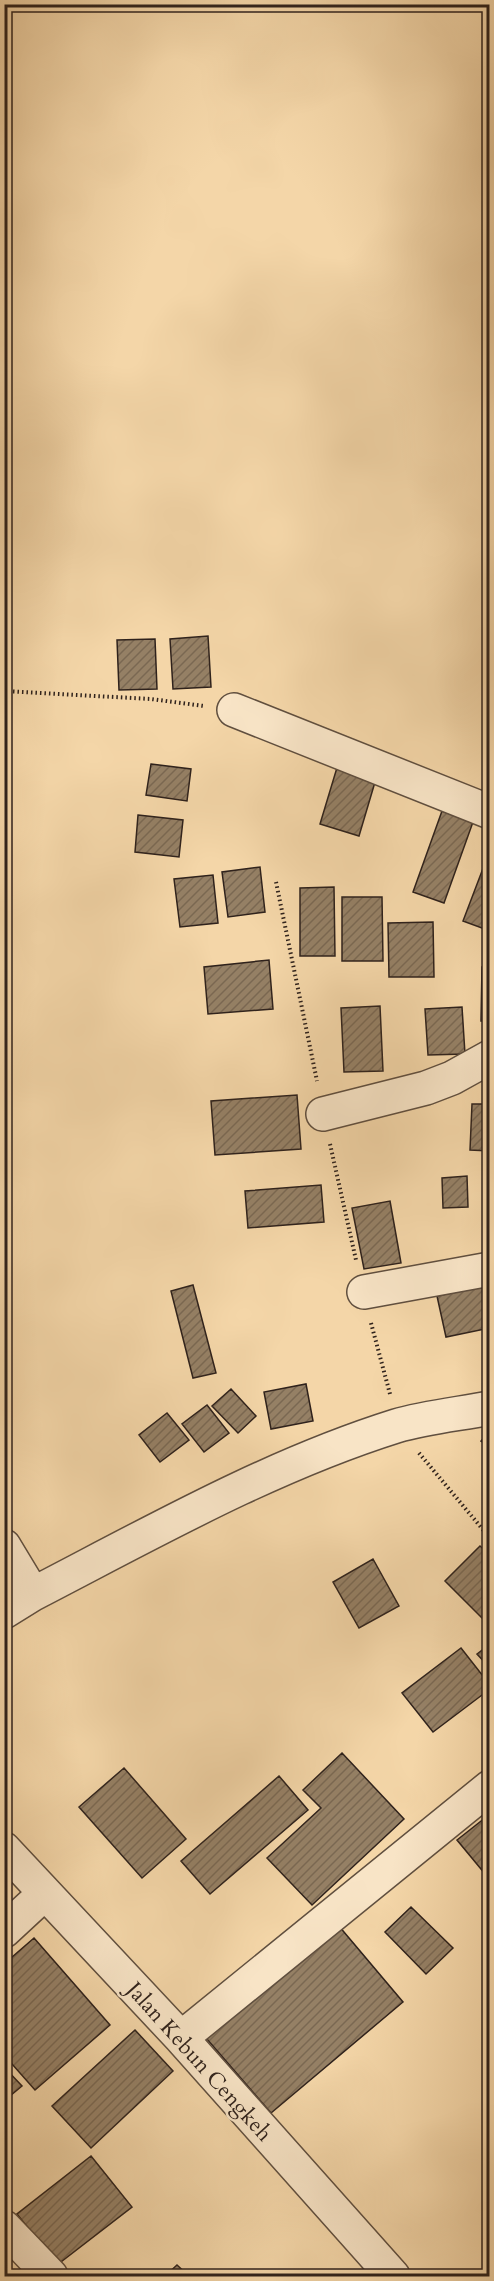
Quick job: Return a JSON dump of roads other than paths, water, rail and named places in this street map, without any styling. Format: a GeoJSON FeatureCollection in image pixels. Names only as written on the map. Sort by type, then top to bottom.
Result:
{"type":"FeatureCollection","features":[{"type":"Feature","properties":{"kind":"street"},"geometry":{"type":"LineString","coordinates":[[234,710],[489,812]]}},
{"type":"Feature","properties":{"kind":"street"},"geometry":{"type":"LineString","coordinates":[[323,1114],[426,1088],[452,1078],[489,1057]]}},
{"type":"Feature","properties":{"kind":"street"},"geometry":{"type":"LineString","coordinates":[[364,1292],[489,1269]]}},
{"type":"Feature","properties":{"kind":"street"},"geometry":{"type":"LineString","coordinates":[[4,1612],[33,1594],[226,1494],[319,1454],[398,1426],[489,1408]]}},
{"type":"Feature","properties":{"kind":"street"},"geometry":{"type":"LineString","coordinates":[[4,1546],[33,1594]]}},
{"type":"Feature","properties":{"kind":"street"},"geometry":{"type":"LineString","coordinates":[[181,2038],[489,1787]]}},
{"type":"Feature","properties":{"kind":"street","name":"Jalan Kebun Cengkeh"},"geometry":{"type":"LineString","coordinates":[[4,1850],[181,2038],[393,2277]]}},
{"type":"Feature","properties":{"kind":"street"},"geometry":{"type":"LineString","coordinates":[[4,1931],[45,1893]]}},
{"type":"Feature","properties":{"kind":"street"},"geometry":{"type":"LineString","coordinates":[[4,2227],[51,2277]]}}]}
